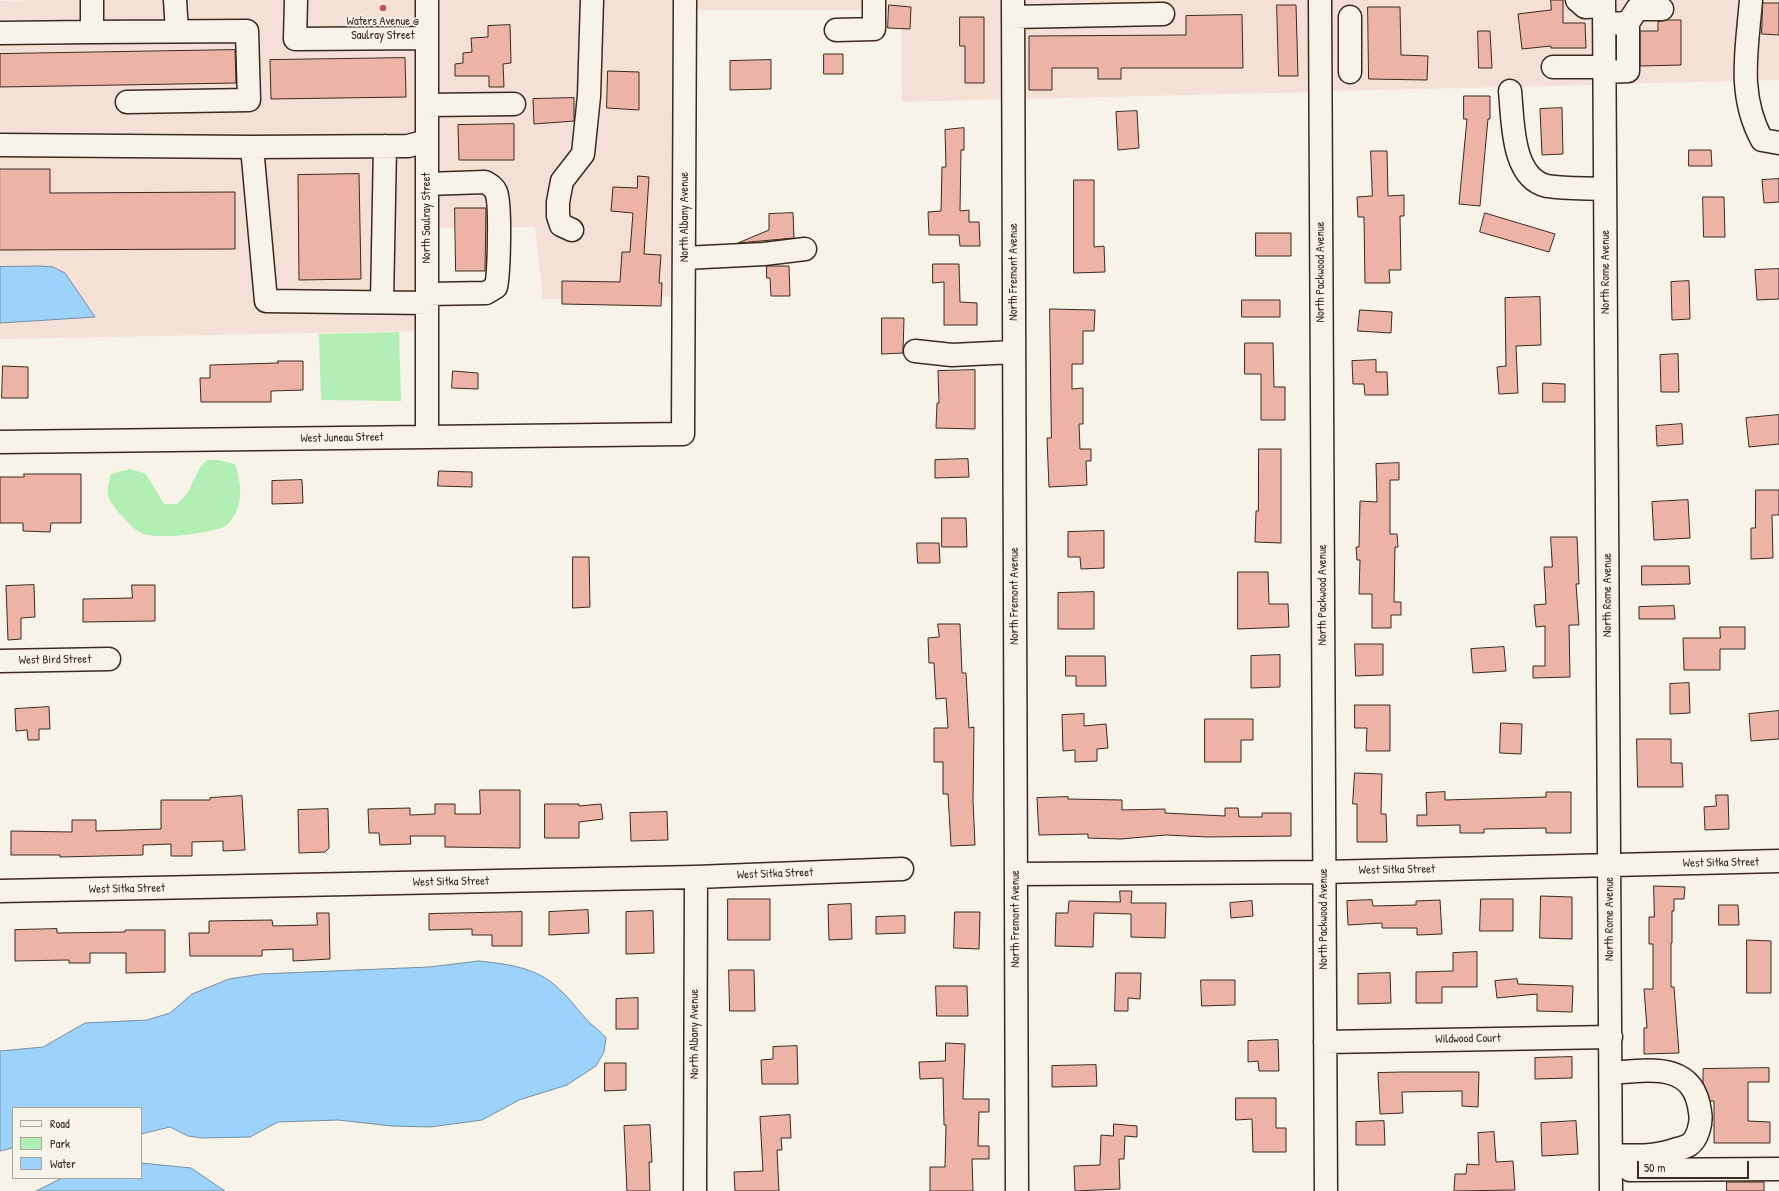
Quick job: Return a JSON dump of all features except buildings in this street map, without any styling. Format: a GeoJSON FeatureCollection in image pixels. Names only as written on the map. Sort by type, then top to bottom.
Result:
{"type":"FeatureCollection","features":[{"type":"Feature","properties":{"kind":"street"},"geometry":{"type":"LineString","coordinates":[[92,0],[92,32]]}},
{"type":"Feature","properties":{"kind":"street"},"geometry":{"type":"LineString","coordinates":[[175,0],[177,31]]}},
{"type":"Feature","properties":{"kind":"street"},"geometry":{"type":"LineString","coordinates":[[296,0],[295,39],[427,38]]}},
{"type":"Feature","properties":{"kind":"street","name":"North Saulray Street"},"geometry":{"type":"LineString","coordinates":[[427,0],[427,437]]}},
{"type":"Feature","properties":{"kind":"street"},"geometry":{"type":"LineString","coordinates":[[572,230],[562,225],[558,216],[558,202],[562,181],[583,154],[589,96],[592,0]]}},
{"type":"Feature","properties":{"kind":"street","name":"North Albany Avenue"},"geometry":{"type":"LineString","coordinates":[[683,434],[686,0]]}},
{"type":"Feature","properties":{"kind":"street"},"geometry":{"type":"LineString","coordinates":[[836,30],[874,29],[874,0]]}},
{"type":"Feature","properties":{"kind":"street","name":"North Packwood Avenue"},"geometry":{"type":"LineString","coordinates":[[1320,0],[1326,1191]]}},
{"type":"Feature","properties":{"kind":"street"},"geometry":{"type":"LineString","coordinates":[[1577,0],[1585,7],[1604,10],[1628,23]]}},
{"type":"Feature","properties":{"kind":"street"},"geometry":{"type":"LineString","coordinates":[[1751,0],[1744,75],[1746,95],[1754,126],[1762,140],[1779,143]]}},
{"type":"Feature","properties":{"kind":"street"},"geometry":{"type":"LineString","coordinates":[[1013,9],[1112,8],[1163,14]]}},
{"type":"Feature","properties":{"kind":"street","name":"North Fremont Avenue"},"geometry":{"type":"LineString","coordinates":[[1013,9],[1017,1191]]}},
{"type":"Feature","properties":{"kind":"street"},"geometry":{"type":"LineString","coordinates":[[1553,67],[1628,71],[1628,23],[1637,9],[1662,9]]}},
{"type":"Feature","properties":{"kind":"street","name":"North Rome Avenue"},"geometry":{"type":"LineString","coordinates":[[1604,10],[1611,1172]]}},
{"type":"Feature","properties":{"kind":"street"},"geometry":{"type":"LineString","coordinates":[[1350,17],[1350,72]]}},
{"type":"Feature","properties":{"kind":"street"},"geometry":{"type":"LineString","coordinates":[[0,33],[247,31],[249,100],[128,102]]}},
{"type":"Feature","properties":{"kind":"street"},"geometry":{"type":"LineString","coordinates":[[1320,39],[1350,40]]}},
{"type":"Feature","properties":{"kind":"street"},"geometry":{"type":"LineString","coordinates":[[1510,92],[1518,154],[1525,170],[1533,178],[1546,186],[1606,189]]}},
{"type":"Feature","properties":{"kind":"street"},"geometry":{"type":"LineString","coordinates":[[427,105],[514,104]]}},
{"type":"Feature","properties":{"kind":"street"},"geometry":{"type":"LineString","coordinates":[[0,145],[252,147],[408,146],[427,141]]}},
{"type":"Feature","properties":{"kind":"street"},"geometry":{"type":"LineString","coordinates":[[382,302],[385,146]]}},
{"type":"Feature","properties":{"kind":"street"},"geometry":{"type":"LineString","coordinates":[[252,147],[266,301],[382,302],[486,293],[496,287],[499,242],[497,194],[491,185],[485,182],[427,184]]}},
{"type":"Feature","properties":{"kind":"street"},"geometry":{"type":"LineString","coordinates":[[684,258],[764,254],[805,249]]}},
{"type":"Feature","properties":{"kind":"street"},"geometry":{"type":"LineString","coordinates":[[915,351],[952,355],[1014,352]]}},
{"type":"Feature","properties":{"kind":"street","name":"West Juneau Street"},"geometry":{"type":"LineString","coordinates":[[0,442],[683,434]]}},
{"type":"Feature","properties":{"kind":"street","name":"West Bird Street"},"geometry":{"type":"LineString","coordinates":[[0,661],[109,659]]}},
{"type":"Feature","properties":{"kind":"street","name":"West Sitka Street"},"geometry":{"type":"LineString","coordinates":[[1016,874],[1324,872],[1779,861]]}},
{"type":"Feature","properties":{"kind":"street","name":"West Sitka Street"},"geometry":{"type":"LineString","coordinates":[[0,892],[696,877],[902,869]]}},
{"type":"Feature","properties":{"kind":"street","name":"North Albany Avenue"},"geometry":{"type":"LineString","coordinates":[[695,1191],[696,877]]}},
{"type":"Feature","properties":{"kind":"street","name":"Wildwood Court"},"geometry":{"type":"LineString","coordinates":[[1325,1042],[1611,1037]]}},
{"type":"Feature","properties":{"kind":"street"},"geometry":{"type":"LineString","coordinates":[[1611,1073],[1666,1070],[1683,1077],[1693,1087],[1696,1093],[1699,1100],[1701,1118],[1696,1135],[1689,1145],[1649,1156],[1611,1172]]}},
{"type":"Feature","properties":{"kind":"street"},"geometry":{"type":"LineString","coordinates":[[1611,1172],[1779,1169]]}},
{"type":"Feature","properties":{"kind":"shaded area"},"geometry":{"type":"Polygon","coordinates":[[[419,0],[419,331],[0,339],[0,323],[94,317],[52,267],[0,267],[0,1],[419,0]]]}},
{"type":"Feature","properties":{"kind":"shaded area"},"geometry":{"type":"Polygon","coordinates":[[[434,0],[678,0],[676,297],[543,299],[535,227],[435,228],[434,0]]]}},
{"type":"Feature","properties":{"kind":"shaded area"},"geometry":{"type":"Polygon","coordinates":[[[693,0],[1005,0],[1005,99],[902,102],[901,10],[694,10],[693,0]]]}},
{"type":"Feature","properties":{"kind":"shaded area"},"geometry":{"type":"Polygon","coordinates":[[[1020,0],[1312,0],[1313,92],[1021,99],[1020,0]]]}},
{"type":"Feature","properties":{"kind":"shaded area"},"geometry":{"type":"Polygon","coordinates":[[[1327,0],[1597,0],[1597,85],[1328,91],[1327,0]]]}},
{"type":"Feature","properties":{"kind":"shaded area"},"geometry":{"type":"Polygon","coordinates":[[[1612,0],[1779,0],[1779,80],[1612,84],[1612,0]]]}},
{"type":"Feature","properties":{"kind":"green space"},"geometry":{"type":"Polygon","coordinates":[[[399,332],[401,401],[321,400],[319,334],[399,332]]]}},
{"type":"Feature","properties":{"kind":"green space"},"geometry":{"type":"Polygon","coordinates":[[[207,460],[218,460],[235,464],[240,487],[239,503],[237,510],[226,526],[205,532],[182,535],[147,535],[141,533],[130,525],[116,509],[108,496],[108,487],[111,474],[130,469],[146,474],[164,504],[177,504],[187,494],[201,466],[207,460]]]}},
{"type":"Feature","properties":{"kind":"water"},"geometry":{"type":"Polygon","coordinates":[[[0,267],[53,267],[65,273],[95,317],[0,323],[0,267]]]}},
{"type":"Feature","properties":{"kind":"water"},"geometry":{"type":"Polygon","coordinates":[[[479,961],[510,965],[540,975],[549,980],[561,991],[588,1021],[606,1038],[604,1052],[596,1066],[567,1085],[519,1100],[482,1120],[430,1127],[392,1126],[338,1120],[278,1122],[250,1137],[202,1138],[188,1136],[170,1127],[142,1134],[142,1107],[12,1107],[12,1148],[0,1151],[0,1051],[43,1047],[85,1023],[147,1020],[170,1013],[192,994],[229,979],[261,974],[429,967],[479,961]]]}},
{"type":"Feature","properties":{"kind":"water"},"geometry":{"type":"Polygon","coordinates":[[[142,1163],[191,1168],[225,1191],[36,1191],[60,1179],[142,1179],[142,1163]]]}},
{"type":"Feature","properties":{"kind":"place","name":"Waters Avenue @ Saulray Street"},"geometry":{"type":"Point","coordinates":[383,8]}}]}
